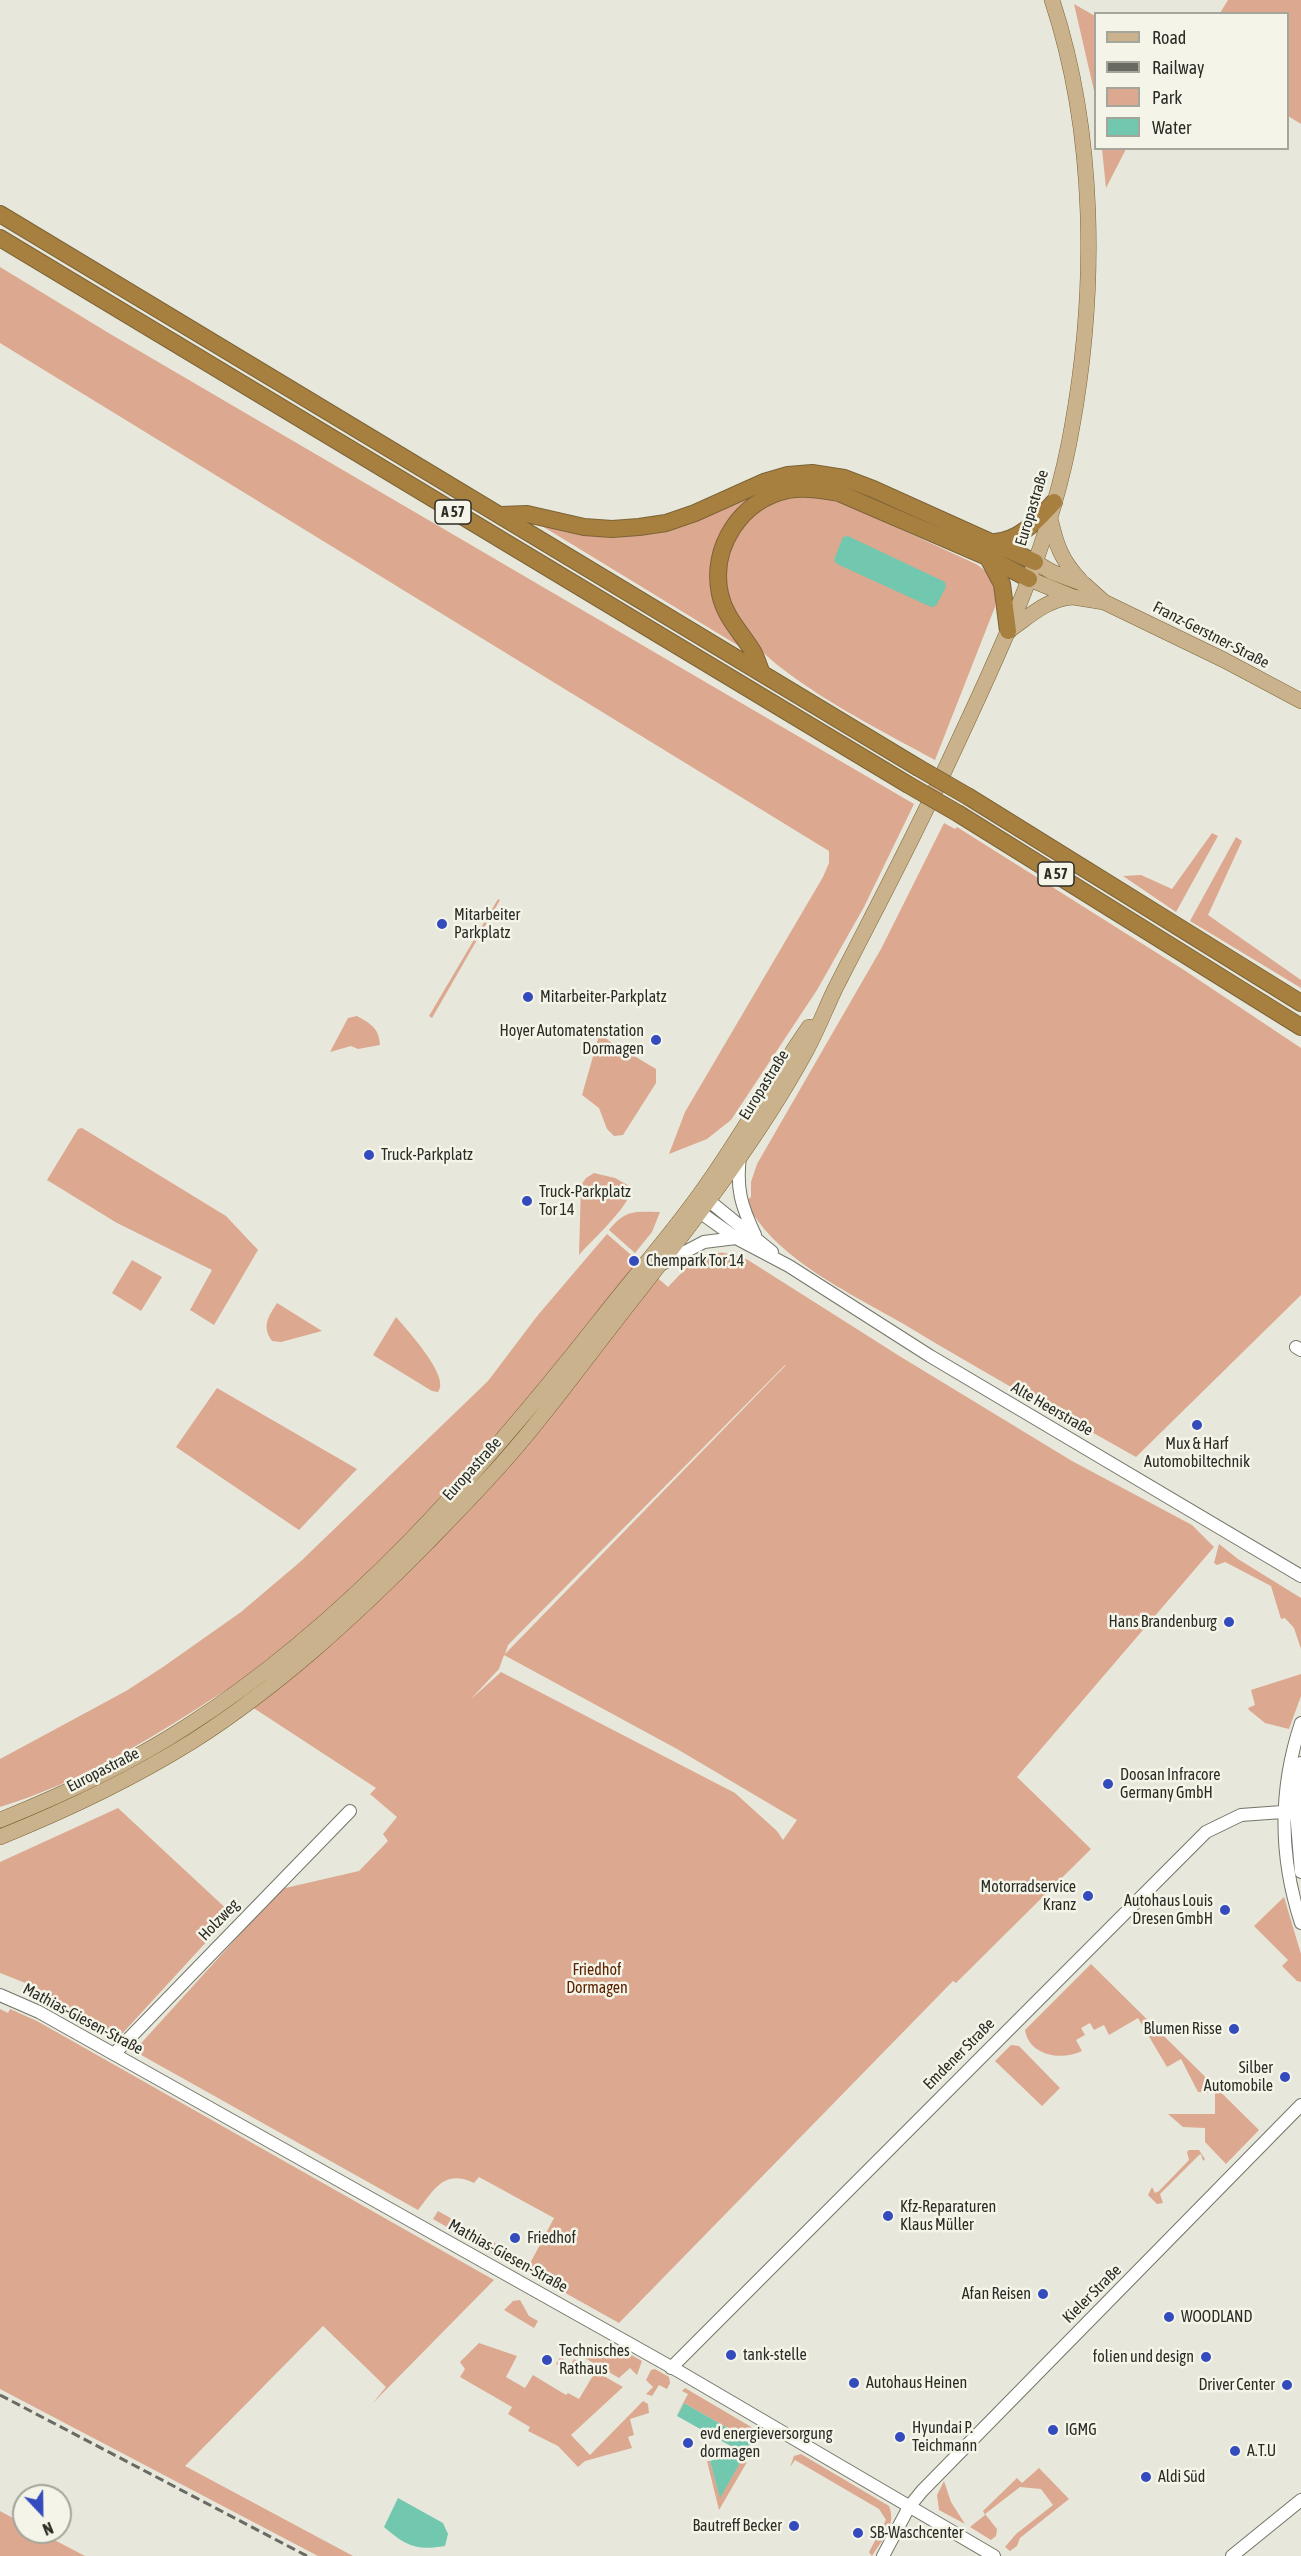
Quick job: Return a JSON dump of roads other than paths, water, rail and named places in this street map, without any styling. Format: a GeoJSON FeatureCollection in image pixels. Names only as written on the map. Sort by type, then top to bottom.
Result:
{"type":"FeatureCollection","features":[{"type":"Feature","properties":{"kind":"highway","name":"A 57"},"geometry":{"type":"LineString","coordinates":[[0,214],[969,797],[1301,1003]]}},
{"type":"Feature","properties":{"kind":"highway","name":"A 57"},"geometry":{"type":"LineString","coordinates":[[0,238],[959,814],[1301,1027]]}},
{"type":"Feature","properties":{"kind":"highway"},"geometry":{"type":"LineString","coordinates":[[500,515],[527,514],[559,523],[594,528],[639,527],[666,523],[695,513],[764,482],[788,475],[812,473],[844,478],[991,550],[1029,579]]}},
{"type":"Feature","properties":{"kind":"highway"},"geometry":{"type":"LineString","coordinates":[[761,671],[753,651],[727,615],[720,595],[718,576],[719,555],[728,535],[753,506],[768,496],[789,490],[815,488],[839,493],[991,550],[1035,562]]}},
{"type":"Feature","properties":{"kind":"highway"},"geometry":{"type":"LineString","coordinates":[[991,550],[1020,534],[1052,510]]}},
{"type":"Feature","properties":{"kind":"highway"},"geometry":{"type":"LineString","coordinates":[[991,550],[1002,584],[1008,631]]}},
{"type":"Feature","properties":{"kind":"main road","name":"Europastraße"},"geometry":{"type":"LineString","coordinates":[[0,1820],[91,1781],[186,1727],[268,1669],[387,1562],[504,1438],[740,1155],[806,1051],[895,876],[1008,631],[1029,579],[1052,510],[1074,415],[1084,321],[1088,241],[1087,198],[1077,106],[1069,63],[1052,0]]}},
{"type":"Feature","properties":{"kind":"main road"},"geometry":{"type":"LineString","coordinates":[[1052,510],[1055,540],[1065,565],[1084,584]]}},
{"type":"Feature","properties":{"kind":"main road","name":"Franz-Gerstner-Straße"},"geometry":{"type":"LineString","coordinates":[[1035,562],[1084,584],[1104,602],[1298,699]]}},
{"type":"Feature","properties":{"kind":"main road","name":"Franz-Gerstner-Straße"},"geometry":{"type":"LineString","coordinates":[[1029,579],[1073,597],[1104,602]]}},
{"type":"Feature","properties":{"kind":"main road"},"geometry":{"type":"LineString","coordinates":[[1008,631],[1044,605],[1061,598],[1073,597]]}},
{"type":"Feature","properties":{"kind":"main road","name":"Europastraße"},"geometry":{"type":"LineString","coordinates":[[0,1837],[97,1795],[194,1740],[277,1681],[336,1631],[397,1573],[514,1450],[661,1264],[837,987]]}},
{"type":"Feature","properties":{"kind":"street"},"geometry":{"type":"LineString","coordinates":[[740,1155],[738,1182],[740,1202],[757,1238]]}},
{"type":"Feature","properties":{"kind":"street","name":"Alte Heerstraße"},"geometry":{"type":"LineString","coordinates":[[700,1203],[736,1238],[789,1266]]}},
{"type":"Feature","properties":{"kind":"street","name":"Alte Heerstraße"},"geometry":{"type":"LineString","coordinates":[[700,1203],[757,1238],[789,1266],[828,1293],[1301,1576]]}},
{"type":"Feature","properties":{"kind":"street"},"geometry":{"type":"LineString","coordinates":[[661,1264],[704,1242],[736,1238]]}},
{"type":"Feature","properties":{"kind":"street"},"geometry":{"type":"LineString","coordinates":[[1301,1723],[1290,1760],[1288,1869],[1301,1923]]}},
{"type":"Feature","properties":{"kind":"street"},"geometry":{"type":"LineString","coordinates":[[1301,1763],[1289,1811],[1301,1872]]}},
{"type":"Feature","properties":{"kind":"street","name":"Holzweg"},"geometry":{"type":"LineString","coordinates":[[114,2054],[350,1811]]}},
{"type":"Feature","properties":{"kind":"street","name":"Emdener Straße"},"geometry":{"type":"LineString","coordinates":[[672,2368],[1199,1839],[1232,1818],[1289,1811]]}},
{"type":"Feature","properties":{"kind":"street","name":"Mathias-Giesen-Straße"},"geometry":{"type":"LineString","coordinates":[[0,1995],[39,2012],[672,2368],[994,2556]]}},
{"type":"Feature","properties":{"kind":"street","name":"Kieler Straße"},"geometry":{"type":"LineString","coordinates":[[883,2556],[909,2507],[922,2491],[1301,2105]]}},
{"type":"Feature","properties":{"kind":"street"},"geometry":{"type":"LineString","coordinates":[[1232,2556],[1301,2500]]}},
{"type":"Feature","properties":{"kind":"water"},"geometry":{"type":"Polygon","coordinates":[[[848,536],[945,582],[946,587],[936,606],[931,607],[837,564],[834,560],[843,537],[848,536]]]}},
{"type":"Feature","properties":{"kind":"water"},"geometry":{"type":"Polygon","coordinates":[[[684,2403],[752,2442],[720,2498],[710,2461],[735,2454],[736,2449],[677,2416],[684,2403]]]}},
{"type":"Feature","properties":{"kind":"water"},"geometry":{"type":"Polygon","coordinates":[[[398,2498],[443,2523],[448,2534],[445,2546],[426,2548],[405,2543],[384,2527],[398,2498]]]}},
{"type":"Feature","properties":{"kind":"railway"},"geometry":{"type":"LineString","coordinates":[[0,2395],[307,2556]]}},
{"type":"Feature","properties":{"kind":"place","name":"Mitarbeiter Parkplatz"},"geometry":{"type":"Point","coordinates":[442,924]}},
{"type":"Feature","properties":{"kind":"place","name":"Mitarbeiter-Parkplatz"},"geometry":{"type":"Point","coordinates":[528,997]}},
{"type":"Feature","properties":{"kind":"place","name":"Hoyer Automatenstation Dormagen"},"geometry":{"type":"Point","coordinates":[656,1040]}},
{"type":"Feature","properties":{"kind":"place","name":"Truck-Parkplatz"},"geometry":{"type":"Point","coordinates":[369,1155]}},
{"type":"Feature","properties":{"kind":"place","name":"Truck-Parkplatz Tor 14"},"geometry":{"type":"Point","coordinates":[527,1201]}},
{"type":"Feature","properties":{"kind":"place","name":"Chempark Tor 14"},"geometry":{"type":"Point","coordinates":[634,1261]}},
{"type":"Feature","properties":{"kind":"place","name":"Mux & Harf Automobiltechnik"},"geometry":{"type":"Point","coordinates":[1197,1425]}},
{"type":"Feature","properties":{"kind":"place","name":"Hans Brandenburg"},"geometry":{"type":"Point","coordinates":[1229,1622]}},
{"type":"Feature","properties":{"kind":"place","name":"Doosan Infracore Germany GmbH"},"geometry":{"type":"Point","coordinates":[1108,1784]}},
{"type":"Feature","properties":{"kind":"place","name":"Motorradservice Kranz"},"geometry":{"type":"Point","coordinates":[1088,1896]}},
{"type":"Feature","properties":{"kind":"place","name":"Autohaus Louis Dresen GmbH"},"geometry":{"type":"Point","coordinates":[1225,1910]}},
{"type":"Feature","properties":{"kind":"place","name":"Blumen Risse"},"geometry":{"type":"Point","coordinates":[1234,2029]}},
{"type":"Feature","properties":{"kind":"place","name":"Silber Automobile"},"geometry":{"type":"Point","coordinates":[1285,2077]}},
{"type":"Feature","properties":{"kind":"place","name":"Kfz-Reparaturen Klaus Müller"},"geometry":{"type":"Point","coordinates":[888,2216]}},
{"type":"Feature","properties":{"kind":"place","name":"Friedhof"},"geometry":{"type":"Point","coordinates":[515,2238]}},
{"type":"Feature","properties":{"kind":"place","name":"Afan Reisen"},"geometry":{"type":"Point","coordinates":[1043,2294]}},
{"type":"Feature","properties":{"kind":"place","name":"WOODLAND"},"geometry":{"type":"Point","coordinates":[1169,2317]}},
{"type":"Feature","properties":{"kind":"place","name":"tank-stelle"},"geometry":{"type":"Point","coordinates":[731,2355]}},
{"type":"Feature","properties":{"kind":"place","name":"folien und design"},"geometry":{"type":"Point","coordinates":[1206,2357]}},
{"type":"Feature","properties":{"kind":"place","name":"Technisches Rathaus"},"geometry":{"type":"Point","coordinates":[547,2360]}},
{"type":"Feature","properties":{"kind":"place","name":"Autohaus Heinen"},"geometry":{"type":"Point","coordinates":[854,2383]}},
{"type":"Feature","properties":{"kind":"place","name":"Driver Center"},"geometry":{"type":"Point","coordinates":[1287,2385]}},
{"type":"Feature","properties":{"kind":"place","name":"IGMG"},"geometry":{"type":"Point","coordinates":[1053,2430]}},
{"type":"Feature","properties":{"kind":"place","name":"Hyundai P. Teichmann"},"geometry":{"type":"Point","coordinates":[900,2437]}},
{"type":"Feature","properties":{"kind":"place","name":"evd energieversorgung dormagen"},"geometry":{"type":"Point","coordinates":[688,2443]}},
{"type":"Feature","properties":{"kind":"place","name":"A.T.U"},"geometry":{"type":"Point","coordinates":[1235,2451]}},
{"type":"Feature","properties":{"kind":"place","name":"Aldi Süd"},"geometry":{"type":"Point","coordinates":[1146,2477]}},
{"type":"Feature","properties":{"kind":"place","name":"Bautreff Becker"},"geometry":{"type":"Point","coordinates":[794,2526]}},
{"type":"Feature","properties":{"kind":"place","name":"SB-Waschcenter"},"geometry":{"type":"Point","coordinates":[858,2533]}},
{"type":"Feature","properties":{"kind":"park label","name":"Friedhof Dormagen"},"geometry":{"type":"Point","coordinates":[597,1979]}}]}
